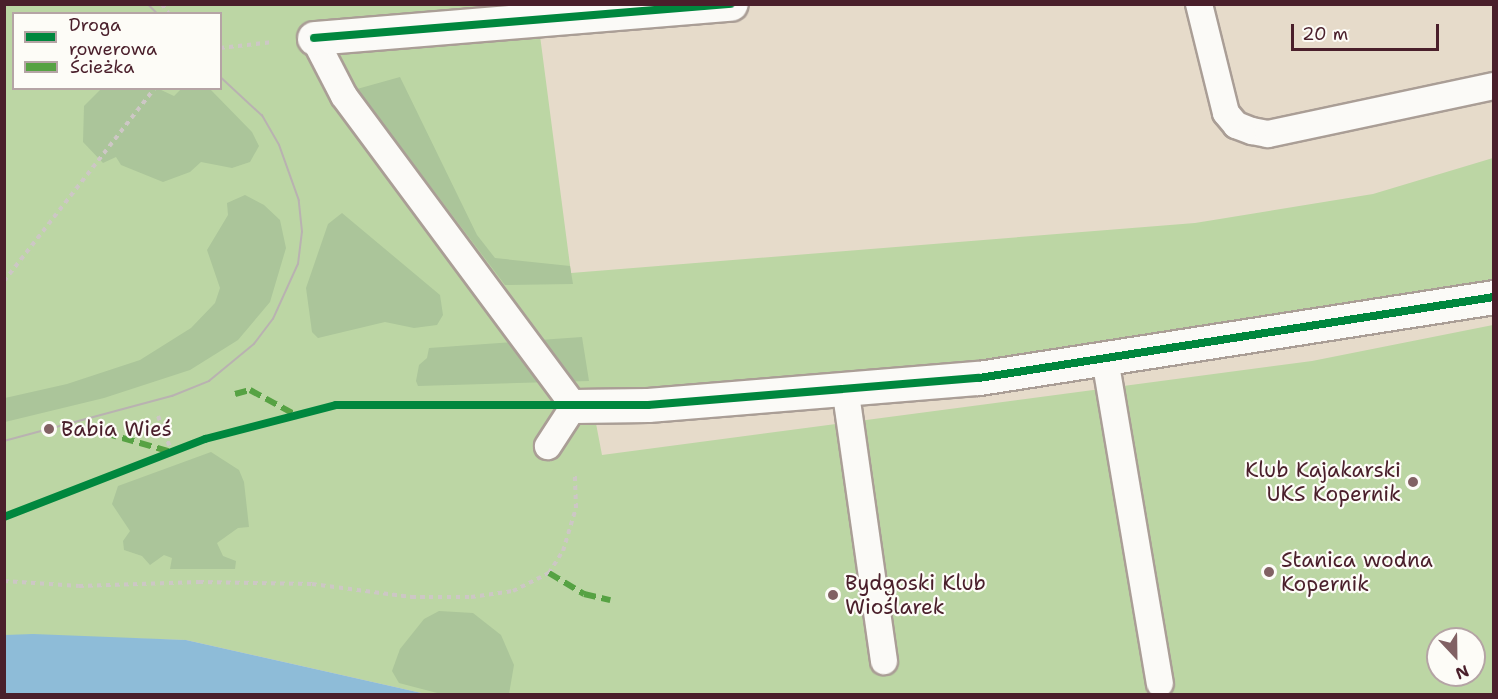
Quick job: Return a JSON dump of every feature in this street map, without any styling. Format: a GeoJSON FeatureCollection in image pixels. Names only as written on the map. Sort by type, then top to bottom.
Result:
{"type":"FeatureCollection","features":[{"type":"Feature","properties":{"kind":"street"},"geometry":{"type":"LineString","coordinates":[[314,38],[538,11],[731,4]]}},
{"type":"Feature","properties":{"kind":"street"},"geometry":{"type":"LineString","coordinates":[[574,406],[648,405],[845,387],[980,378],[1494,297]]}},
{"type":"Feature","properties":{"kind":"lane"},"geometry":{"type":"LineString","coordinates":[[1199,4],[1226,113],[1236,125],[1252,131],[1269,134],[1494,86]]}},
{"type":"Feature","properties":{"kind":"lane"},"geometry":{"type":"LineString","coordinates":[[314,38],[344,96],[574,406],[548,446]]}},
{"type":"Feature","properties":{"kind":"lane"},"geometry":{"type":"LineString","coordinates":[[1106,359],[1160,683]]}},
{"type":"Feature","properties":{"kind":"lane"},"geometry":{"type":"LineString","coordinates":[[845,387],[884,661]]}},
{"type":"Feature","properties":{"kind":"path"},"geometry":{"type":"LineString","coordinates":[[222,48],[314,38]]}},
{"type":"Feature","properties":{"kind":"path"},"geometry":{"type":"LineString","coordinates":[[4,281],[153,90]]}},
{"type":"Feature","properties":{"kind":"path"},"geometry":{"type":"LineString","coordinates":[[4,517],[205,439],[336,405],[435,402],[574,406],[576,508],[571,533],[549,573],[513,591],[471,597],[411,597],[312,584],[199,582],[80,586],[4,580]]}},
{"type":"Feature","properties":{"kind":"path"},"geometry":{"type":"LineString","coordinates":[[158,416],[172,452]]}},
{"type":"Feature","properties":{"kind":"green space"},"geometry":{"type":"Polygon","coordinates":[[[4,5],[536,5],[571,273],[1195,223],[1373,194],[1493,158],[1493,287],[973,364],[683,390],[590,392],[602,455],[1312,361],[1493,325],[1493,694],[426,694],[186,640],[5,635],[4,5]]]}},
{"type":"Feature","properties":{"kind":"green space"},"geometry":{"type":"Polygon","coordinates":[[[400,77],[477,235],[495,258],[570,266],[573,284],[505,285],[357,89],[400,77]]]}},
{"type":"Feature","properties":{"kind":"green space"},"geometry":{"type":"Polygon","coordinates":[[[100,90],[161,90],[174,96],[180,90],[211,90],[252,132],[259,146],[250,162],[232,168],[201,162],[190,172],[163,182],[121,165],[116,157],[103,163],[83,142],[84,106],[100,90]]]}},
{"type":"Feature","properties":{"kind":"green space"},"geometry":{"type":"Polygon","coordinates":[[[245,195],[264,205],[280,220],[286,248],[270,302],[238,340],[190,370],[104,398],[5,422],[5,398],[67,384],[140,360],[191,328],[215,303],[220,288],[207,250],[228,215],[227,203],[245,195]]]}},
{"type":"Feature","properties":{"kind":"green space"},"geometry":{"type":"Polygon","coordinates":[[[342,213],[440,295],[443,315],[437,325],[414,328],[385,322],[318,338],[312,332],[306,288],[328,224],[342,213]]]}},
{"type":"Feature","properties":{"kind":"green space"},"geometry":{"type":"Polygon","coordinates":[[[582,337],[589,381],[418,386],[416,381],[419,365],[427,358],[429,348],[582,337]]]}},
{"type":"Feature","properties":{"kind":"green space"},"geometry":{"type":"Polygon","coordinates":[[[211,452],[239,470],[244,482],[249,527],[238,528],[217,543],[223,556],[236,561],[235,569],[170,569],[172,558],[164,555],[150,565],[142,556],[124,550],[123,541],[130,531],[112,504],[118,486],[211,452]]]}},
{"type":"Feature","properties":{"kind":"green space"},"geometry":{"type":"Polygon","coordinates":[[[439,611],[473,613],[501,635],[514,665],[509,694],[441,694],[399,683],[392,671],[400,649],[424,619],[439,611]]]}},
{"type":"Feature","properties":{"kind":"water"},"geometry":{"type":"Polygon","coordinates":[[[5,635],[186,640],[426,694],[5,694],[5,635]]]}},
{"type":"Feature","properties":{"kind":"tram line"},"geometry":{"type":"LineString","coordinates":[[148,4],[156,12]]}},
{"type":"Feature","properties":{"kind":"tram line"},"geometry":{"type":"LineString","coordinates":[[4,441],[172,396],[209,381],[254,344],[273,319],[298,264],[302,232],[299,201],[279,145],[262,116],[222,79]]}},
{"type":"Feature","properties":{"kind":"marked path"},"geometry":{"type":"LineString","coordinates":[[235,394],[250,390],[296,415]]}},
{"type":"Feature","properties":{"kind":"marked path"},"geometry":{"type":"LineString","coordinates":[[105,433],[168,451]]}},
{"type":"Feature","properties":{"kind":"marked path"},"geometry":{"type":"LineString","coordinates":[[549,573],[584,594],[610,600]]}},
{"type":"Feature","properties":{"kind":"cycle path"},"geometry":{"type":"LineString","coordinates":[[314,38],[731,4]]}},
{"type":"Feature","properties":{"kind":"cycle path"},"geometry":{"type":"LineString","coordinates":[[4,517],[205,439],[336,405],[648,405],[979,378],[1494,297]]}},
{"type":"Feature","properties":{"kind":"place","name":"Babia Wieś"},"geometry":{"type":"Point","coordinates":[49,429]}},
{"type":"Feature","properties":{"kind":"place","name":"Klub Kajakarski UKS Kopernik"},"geometry":{"type":"Point","coordinates":[1413,482]}},
{"type":"Feature","properties":{"kind":"place","name":"Stanica wodna Kopernik"},"geometry":{"type":"Point","coordinates":[1269,572]}},
{"type":"Feature","properties":{"kind":"place","name":"Bydgoski Klub Wioślarek"},"geometry":{"type":"Point","coordinates":[833,595]}}]}
